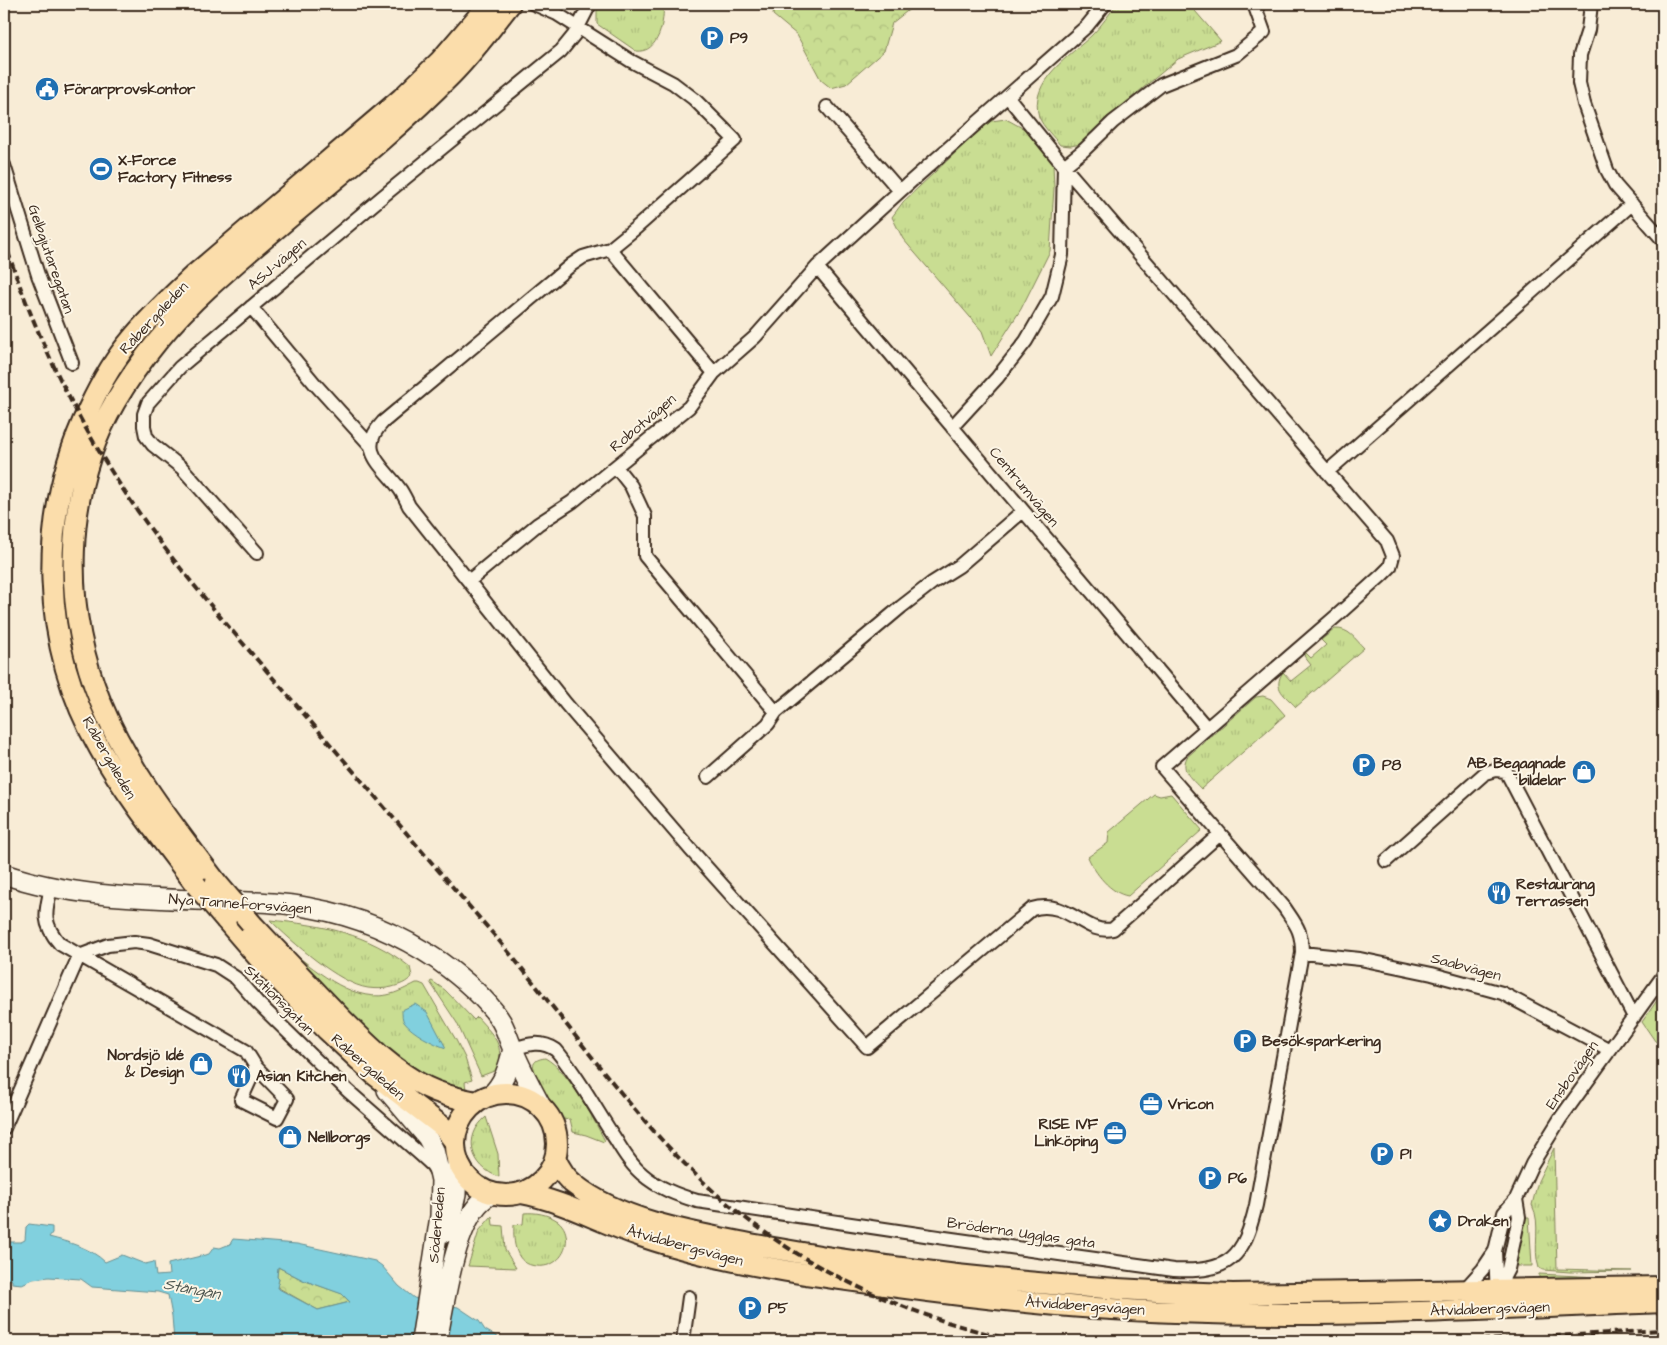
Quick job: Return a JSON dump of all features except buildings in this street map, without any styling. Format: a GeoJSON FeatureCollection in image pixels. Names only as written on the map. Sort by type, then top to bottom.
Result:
{"type":"FeatureCollection","features":[{"type":"Feature","properties":{"kind":"main road","name":"Råbergaleden"},"geometry":{"type":"LineString","coordinates":[[456,1150],[443,1128],[375,1075],[296,998],[196,885],[125,790],[104,756],[81,711],[68,677],[54,613],[52,558],[58,500],[74,440],[97,392],[129,341],[160,307],[194,276],[402,98],[440,61],[488,4]]}},
{"type":"Feature","properties":{"kind":"main road","name":"Råbergaleden"},"geometry":{"type":"LineString","coordinates":[[483,1099],[460,1100],[425,1086],[380,1055],[314,990],[251,923],[216,882],[140,778],[102,705],[90,675],[81,641],[76,613],[74,558],[75,530],[79,504],[91,461],[104,426],[116,402],[147,354],[177,319],[236,263],[423,102],[472,52],[510,4]]}},
{"type":"Feature","properties":{"kind":"main road","name":"Nya Tanneforsvägen"},"geometry":{"type":"LineString","coordinates":[[4,874],[51,888],[74,892],[279,904],[312,908],[366,923],[394,935],[423,950],[461,978],[484,1000],[500,1019],[508,1033],[513,1049],[543,1110]]}},
{"type":"Feature","properties":{"kind":"main road"},"geometry":{"type":"LineString","coordinates":[[483,1099],[502,1094],[513,1094],[535,1102],[551,1121],[556,1145],[551,1168],[538,1183],[521,1192],[511,1195],[493,1193],[470,1181],[462,1171],[456,1150],[456,1132],[464,1115],[483,1099],[499,1088],[504,1080],[513,1049]]}},
{"type":"Feature","properties":{"kind":"main road","name":"Söderleden"},"geometry":{"type":"LineString","coordinates":[[375,1075],[427,1137],[434,1150],[441,1180],[441,1279],[437,1341]]}},
{"type":"Feature","properties":{"kind":"main road","name":"Söderleden"},"geometry":{"type":"LineString","coordinates":[[421,1341],[441,1279],[456,1195],[456,1150]]}},
{"type":"Feature","properties":{"kind":"main road","name":"Åtvidabergsvägen"},"geometry":{"type":"LineString","coordinates":[[554,1158],[567,1178],[592,1196],[609,1206],[655,1222],[724,1239],[866,1264],[1000,1280],[1167,1292],[1297,1293],[1464,1290],[1497,1299],[1663,1302]]}},
{"type":"Feature","properties":{"kind":"main road","name":"Åtvidabergsvägen"},"geometry":{"type":"LineString","coordinates":[[521,1192],[561,1202],[608,1224],[642,1236],[723,1259],[780,1270],[966,1296],[1046,1304],[1173,1312],[1297,1314],[1663,1287]]}},
{"type":"Feature","properties":{"kind":"main road","name":"Söderleden"},"geometry":{"type":"LineString","coordinates":[[441,1279],[468,1219],[479,1203],[493,1193]]}},
{"type":"Feature","properties":{"kind":"street"},"geometry":{"type":"LineString","coordinates":[[534,4],[557,14],[631,61],[673,83],[694,99],[735,140],[610,249],[583,257],[570,265],[383,422],[375,430],[372,438],[371,446],[375,460],[400,489],[409,506],[572,712],[698,857],[868,1047],[1032,910],[1042,906],[1053,907],[1064,910],[1098,929],[1113,930],[1220,834]]}},
{"type":"Feature","properties":{"kind":"street","name":"ASJ-vägen"},"geometry":{"type":"LineString","coordinates":[[257,553],[182,468],[153,445],[146,436],[144,414],[148,403],[168,379],[251,307],[560,51],[571,38],[590,4]]}},
{"type":"Feature","properties":{"kind":"street","name":"Robotvägen"},"geometry":{"type":"LineString","coordinates":[[469,581],[538,524],[572,502],[689,407],[714,373],[755,337],[817,267],[1087,26],[1105,4]]}},
{"type":"Feature","properties":{"kind":"street"},"geometry":{"type":"LineString","coordinates":[[1064,166],[1113,122],[1161,85],[1236,55],[1250,45],[1264,32],[1254,4]]}},
{"type":"Feature","properties":{"kind":"street"},"geometry":{"type":"LineString","coordinates":[[1591,4],[1588,30],[1580,54],[1579,83],[1584,104],[1607,170],[1616,185],[1663,240]]}},
{"type":"Feature","properties":{"kind":"street"},"geometry":{"type":"LineString","coordinates":[[1008,97],[1064,166],[1387,541],[1393,556],[1390,566],[1342,612],[1206,727]]}},
{"type":"Feature","properties":{"kind":"street"},"geometry":{"type":"LineString","coordinates":[[827,107],[900,191]]}},
{"type":"Feature","properties":{"kind":"street","name":"Gelbgjutaregatan"},"geometry":{"type":"LineString","coordinates":[[4,165],[38,275],[72,363]]}},
{"type":"Feature","properties":{"kind":"street"},"geometry":{"type":"LineString","coordinates":[[952,427],[997,378],[1026,341],[1052,296],[1062,255],[1064,166]]}},
{"type":"Feature","properties":{"kind":"street"},"geometry":{"type":"LineString","coordinates":[[1327,472],[1632,204]]}},
{"type":"Feature","properties":{"kind":"street"},"geometry":{"type":"LineString","coordinates":[[610,249],[714,373]]}},
{"type":"Feature","properties":{"kind":"street","name":"Centrumvägen"},"geometry":{"type":"LineString","coordinates":[[817,267],[1206,727]]}},
{"type":"Feature","properties":{"kind":"street"},"geometry":{"type":"LineString","coordinates":[[251,307],[315,384],[371,446]]}},
{"type":"Feature","properties":{"kind":"street"},"geometry":{"type":"LineString","coordinates":[[616,467],[631,486],[645,516],[645,556],[776,712]]}},
{"type":"Feature","properties":{"kind":"street"},"geometry":{"type":"LineString","coordinates":[[708,777],[768,724],[776,712],[908,601],[959,566],[1023,510]]}},
{"type":"Feature","properties":{"kind":"street","name":"Bröderna Ugglas gata"},"geometry":{"type":"LineString","coordinates":[[513,1049],[537,1043],[549,1045],[556,1050],[584,1089],[628,1160],[642,1174],[678,1196],[697,1201],[1174,1270],[1203,1270],[1223,1265],[1241,1248],[1248,1238],[1256,1205],[1302,953],[1299,930],[1284,907],[1162,767],[1206,727]]}},
{"type":"Feature","properties":{"kind":"street"},"geometry":{"type":"LineString","coordinates":[[1386,862],[1484,773],[1495,770],[1506,771],[1634,1017]]}},
{"type":"Feature","properties":{"kind":"street"},"geometry":{"type":"LineString","coordinates":[[51,888],[46,913],[49,929],[60,944],[246,1051],[256,1067]]}},
{"type":"Feature","properties":{"kind":"street","name":"Stationsgatan"},"geometry":{"type":"LineString","coordinates":[[79,956],[108,945],[134,942],[149,944],[194,957],[225,970],[236,978],[348,1091],[432,1165],[441,1180]]}},
{"type":"Feature","properties":{"kind":"street","name":"Saabvägen"},"geometry":{"type":"LineString","coordinates":[[1302,953],[1360,959],[1432,974],[1502,993],[1610,1050]]}},
{"type":"Feature","properties":{"kind":"street"},"geometry":{"type":"LineString","coordinates":[[4,1128],[79,956]]}},
{"type":"Feature","properties":{"kind":"street","name":"Ensbovägen"},"geometry":{"type":"LineString","coordinates":[[1497,1299],[1495,1250],[1504,1212],[1516,1199],[1535,1158],[1560,1119],[1663,976]]}},
{"type":"Feature","properties":{"kind":"street","name":"Ensbovägen"},"geometry":{"type":"LineString","coordinates":[[1497,1299],[1508,1268],[1519,1217],[1516,1199]]}},
{"type":"Feature","properties":{"kind":"street","name":"Ensbovägen"},"geometry":{"type":"LineString","coordinates":[[1464,1290],[1483,1268],[1495,1250]]}},
{"type":"Feature","properties":{"kind":"street"},"geometry":{"type":"LineString","coordinates":[[683,1341],[689,1297]]}},
{"type":"Feature","properties":{"kind":"green space"},"geometry":{"type":"Polygon","coordinates":[[[601,4],[663,4],[663,19],[655,42],[644,50],[636,51],[597,24],[597,11],[601,4]]]}},
{"type":"Feature","properties":{"kind":"green space"},"geometry":{"type":"Polygon","coordinates":[[[775,4],[916,4],[892,23],[884,51],[846,84],[831,88],[821,80],[797,35],[773,15],[775,4]]]}},
{"type":"Feature","properties":{"kind":"green space"},"geometry":{"type":"Polygon","coordinates":[[[1117,4],[1189,4],[1221,41],[1178,59],[1080,144],[1071,146],[1060,145],[1039,117],[1037,104],[1040,92],[1045,80],[1063,60],[1093,34],[1117,4]]]}},
{"type":"Feature","properties":{"kind":"green space"},"geometry":{"type":"Polygon","coordinates":[[[1006,119],[1026,130],[1053,164],[1054,188],[1050,251],[1021,309],[991,356],[982,331],[903,239],[892,217],[903,202],[984,126],[991,121],[1006,119]]]}},
{"type":"Feature","properties":{"kind":"green space"},"geometry":{"type":"Polygon","coordinates":[[[1335,629],[1348,632],[1364,648],[1296,707],[1279,687],[1283,672],[1291,681],[1311,665],[1304,656],[1306,653],[1311,658],[1326,645],[1321,640],[1335,629]]]}},
{"type":"Feature","properties":{"kind":"green space"},"geometry":{"type":"Polygon","coordinates":[[[1263,696],[1271,699],[1285,715],[1201,789],[1186,771],[1185,762],[1187,757],[1256,697],[1263,696]]]}},
{"type":"Feature","properties":{"kind":"green space"},"geometry":{"type":"Polygon","coordinates":[[[1154,794],[1160,796],[1171,794],[1202,830],[1128,896],[1121,894],[1109,887],[1088,857],[1108,843],[1109,832],[1154,794]]]}},
{"type":"Feature","properties":{"kind":"green space"},"geometry":{"type":"Polygon","coordinates":[[[270,920],[326,928],[361,939],[394,955],[410,967],[412,976],[403,983],[386,988],[377,989],[356,985],[343,979],[316,960],[270,920]]]}},
{"type":"Feature","properties":{"kind":"green space"},"geometry":{"type":"Polygon","coordinates":[[[285,947],[332,981],[359,993],[373,996],[387,995],[416,983],[424,985],[465,1058],[472,1080],[465,1082],[466,1090],[433,1080],[415,1071],[400,1060],[345,1009],[285,947]]]}},
{"type":"Feature","properties":{"kind":"green space"},"geometry":{"type":"Polygon","coordinates":[[[432,981],[445,990],[474,1020],[477,1017],[495,1038],[500,1058],[496,1077],[494,1071],[481,1076],[457,1023],[430,982],[432,981]]]}},
{"type":"Feature","properties":{"kind":"green space"},"geometry":{"type":"Polygon","coordinates":[[[1663,992],[1663,1046],[1655,1041],[1642,1022],[1663,992]]]}},
{"type":"Feature","properties":{"kind":"green space"},"geometry":{"type":"Polygon","coordinates":[[[545,1058],[554,1064],[571,1083],[594,1120],[604,1142],[573,1132],[570,1119],[563,1120],[539,1086],[533,1072],[533,1067],[536,1061],[545,1058]]]}},
{"type":"Feature","properties":{"kind":"green space"},"geometry":{"type":"Polygon","coordinates":[[[486,1117],[498,1154],[499,1177],[482,1166],[476,1159],[473,1151],[474,1133],[486,1117]]]}},
{"type":"Feature","properties":{"kind":"green space"},"geometry":{"type":"Polygon","coordinates":[[[1554,1148],[1557,1269],[1632,1271],[1570,1272],[1539,1268],[1536,1252],[1537,1228],[1532,1205],[1538,1181],[1554,1148]]]}},
{"type":"Feature","properties":{"kind":"green space"},"geometry":{"type":"Polygon","coordinates":[[[524,1213],[546,1215],[562,1225],[566,1236],[565,1247],[560,1257],[554,1262],[542,1266],[530,1265],[520,1257],[515,1245],[514,1225],[523,1224],[524,1213]]]}},
{"type":"Feature","properties":{"kind":"green space"},"geometry":{"type":"Polygon","coordinates":[[[492,1216],[493,1225],[503,1226],[505,1250],[516,1268],[468,1266],[479,1231],[492,1216]]]}},
{"type":"Feature","properties":{"kind":"green space"},"geometry":{"type":"Polygon","coordinates":[[[1525,1217],[1529,1217],[1532,1266],[1517,1266],[1516,1259],[1525,1217]]]}},
{"type":"Feature","properties":{"kind":"green space"},"geometry":{"type":"Polygon","coordinates":[[[278,1267],[303,1280],[343,1294],[350,1302],[318,1310],[277,1287],[279,1279],[277,1277],[278,1267]]]}},
{"type":"Feature","properties":{"kind":"green space"},"geometry":{"type":"Polygon","coordinates":[[[1539,1274],[1618,1278],[1539,1280],[1539,1274]]]}},
{"type":"Feature","properties":{"kind":"water"},"geometry":{"type":"Polygon","coordinates":[[[415,1004],[427,1012],[446,1048],[418,1034],[404,1022],[402,1010],[415,1004]]]}},
{"type":"Feature","properties":{"kind":"water","name":"Stångån"},"geometry":{"type":"Polygon","coordinates":[[[29,1224],[52,1227],[52,1233],[49,1237],[86,1249],[105,1262],[122,1255],[145,1264],[154,1262],[156,1276],[169,1275],[168,1264],[209,1254],[214,1247],[220,1248],[230,1244],[233,1239],[297,1244],[375,1261],[382,1266],[399,1286],[414,1298],[458,1307],[479,1321],[485,1330],[505,1341],[174,1341],[168,1295],[158,1292],[92,1287],[81,1279],[49,1277],[33,1279],[22,1284],[12,1283],[12,1280],[4,1277],[4,1242],[21,1242],[25,1240],[26,1227],[29,1224]],[[278,1267],[277,1277],[279,1279],[277,1288],[318,1310],[350,1302],[342,1294],[303,1280],[278,1267]]]}},
{"type":"Feature","properties":{"kind":"railway"},"geometry":{"type":"LineString","coordinates":[[4,240],[16,276],[60,380],[116,479],[155,536],[215,610],[495,936],[606,1075],[664,1142],[728,1204],[760,1229],[829,1272],[865,1290],[941,1320],[1019,1341]]}},
{"type":"Feature","properties":{"kind":"railway"},"geometry":{"type":"LineString","coordinates":[[1469,1341],[1663,1330]]}},
{"type":"Feature","properties":{"kind":"place","name":"P9"},"geometry":{"type":"Point","coordinates":[712,38]}},
{"type":"Feature","properties":{"kind":"place","name":"Förarprovskontor"},"geometry":{"type":"Point","coordinates":[47,89]}},
{"type":"Feature","properties":{"kind":"place","name":"X-Force Factory Fitness"},"geometry":{"type":"Point","coordinates":[101,169]}},
{"type":"Feature","properties":{"kind":"place","name":"P8"},"geometry":{"type":"Point","coordinates":[1364,765]}},
{"type":"Feature","properties":{"kind":"place","name":"AB Begagnade bildelar"},"geometry":{"type":"Point","coordinates":[1584,772]}},
{"type":"Feature","properties":{"kind":"place","name":"Restaurang Terrassen"},"geometry":{"type":"Point","coordinates":[1499,893]}},
{"type":"Feature","properties":{"kind":"place","name":"Besöksparkering"},"geometry":{"type":"Point","coordinates":[1245,1041]}},
{"type":"Feature","properties":{"kind":"place","name":"Nordsjö Idé & Design"},"geometry":{"type":"Point","coordinates":[201,1064]}},
{"type":"Feature","properties":{"kind":"place","name":"Asian Kitchen"},"geometry":{"type":"Point","coordinates":[239,1076]}},
{"type":"Feature","properties":{"kind":"place","name":"Vricon"},"geometry":{"type":"Point","coordinates":[1151,1104]}},
{"type":"Feature","properties":{"kind":"place","name":"RISE IVF Linköping"},"geometry":{"type":"Point","coordinates":[1115,1133]}},
{"type":"Feature","properties":{"kind":"place","name":"Nellborgs"},"geometry":{"type":"Point","coordinates":[290,1137]}},
{"type":"Feature","properties":{"kind":"place","name":"P1"},"geometry":{"type":"Point","coordinates":[1382,1154]}},
{"type":"Feature","properties":{"kind":"place","name":"P6"},"geometry":{"type":"Point","coordinates":[1210,1178]}},
{"type":"Feature","properties":{"kind":"place","name":"Draken"},"geometry":{"type":"Point","coordinates":[1440,1221]}},
{"type":"Feature","properties":{"kind":"place","name":"P5"},"geometry":{"type":"Point","coordinates":[750,1308]}}]}
